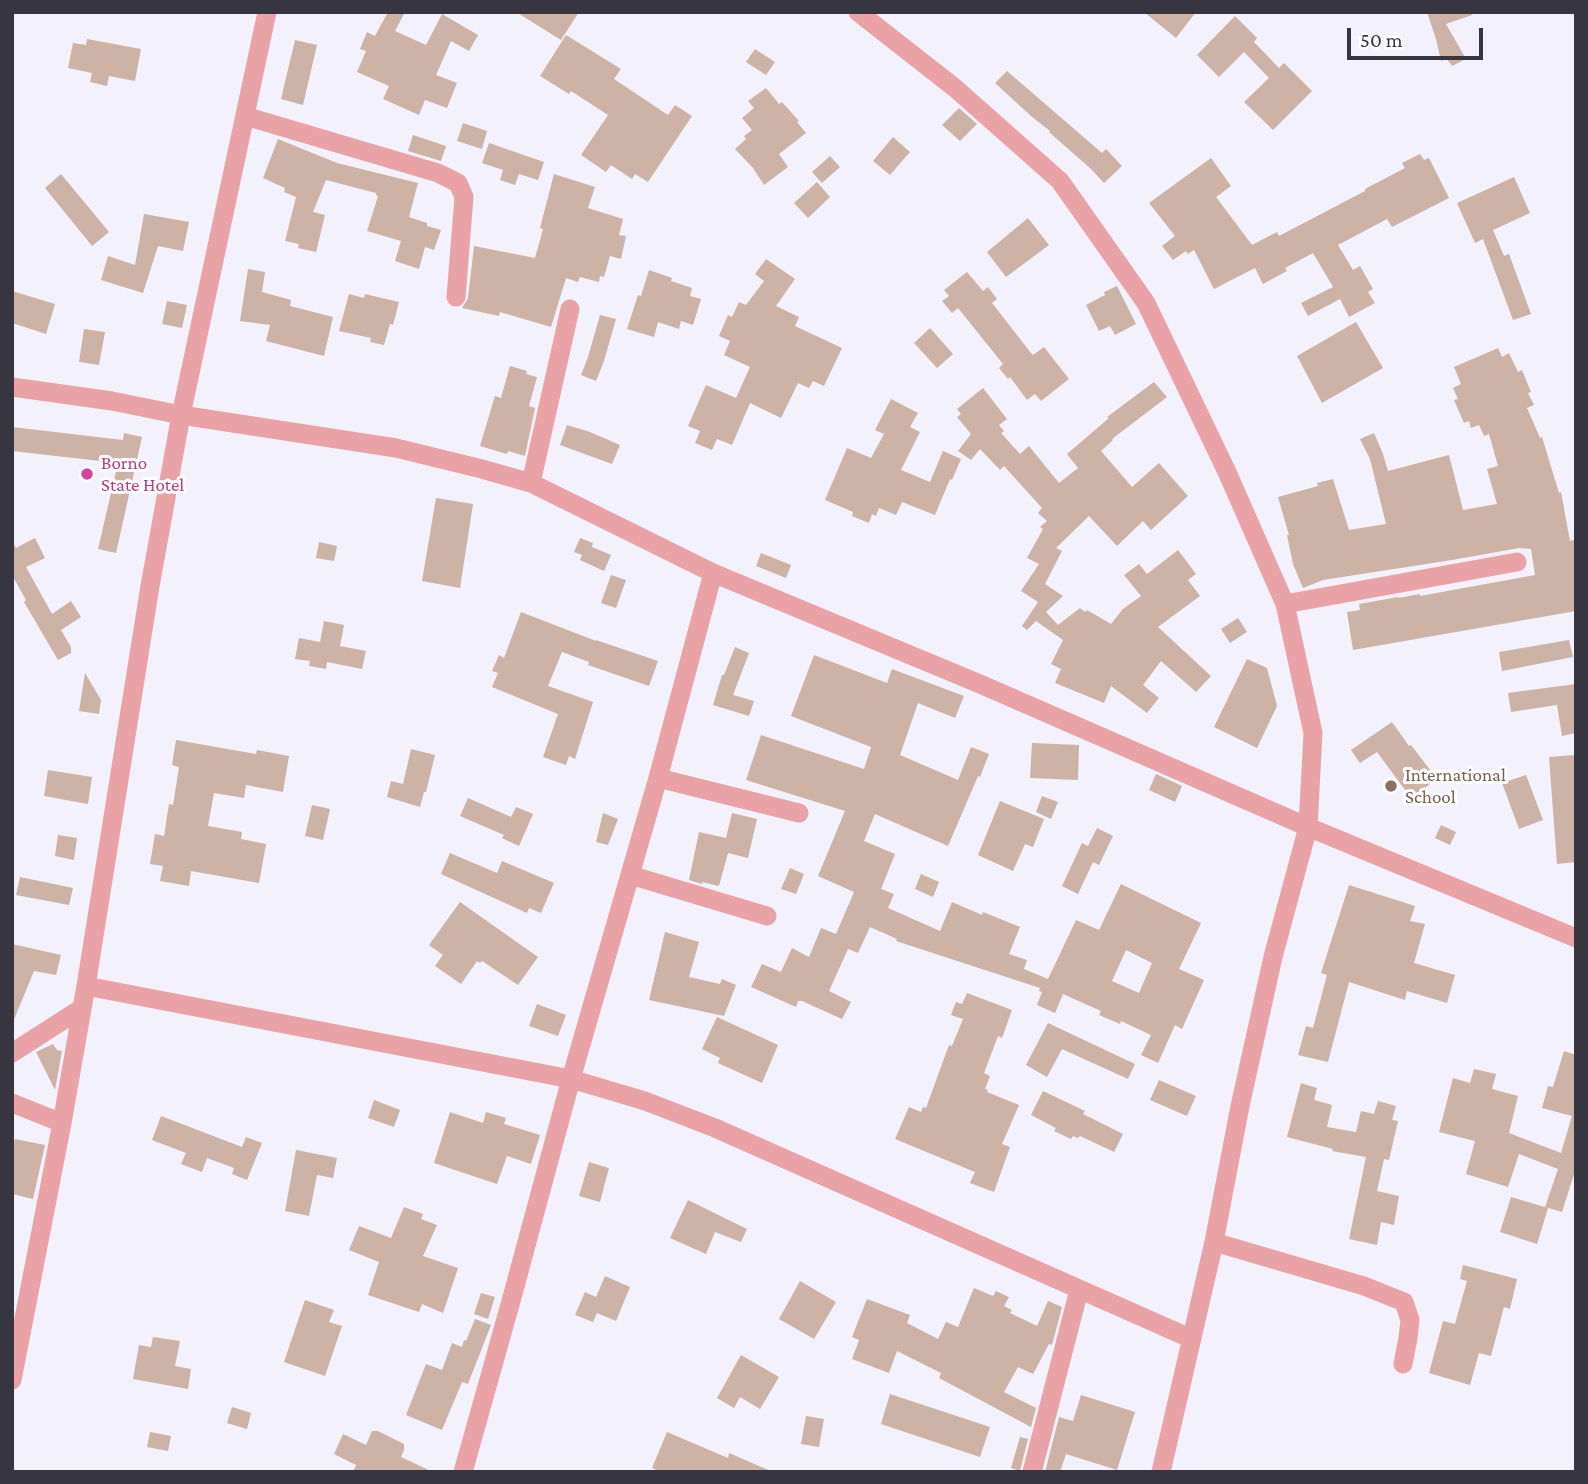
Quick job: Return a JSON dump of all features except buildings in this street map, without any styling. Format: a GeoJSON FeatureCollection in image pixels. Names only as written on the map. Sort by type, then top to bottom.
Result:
{"type":"FeatureCollection","features":[{"type":"Feature","properties":{"kind":"street"},"geometry":{"type":"LineString","coordinates":[[12,1380],[86,986],[149,586],[181,415],[267,12]]}},
{"type":"Feature","properties":{"kind":"street"},"geometry":{"type":"LineString","coordinates":[[859,13],[955,88],[1060,181],[1146,303],[1227,472],[1285,604],[1313,733],[1308,827],[1270,970],[1214,1242],[1161,1472]]}},
{"type":"Feature","properties":{"kind":"street"},"geometry":{"type":"LineString","coordinates":[[245,116],[438,173],[458,183],[464,197],[456,297]]}},
{"type":"Feature","properties":{"kind":"street"},"geometry":{"type":"LineString","coordinates":[[531,484],[570,309]]}},
{"type":"Feature","properties":{"kind":"street"},"geometry":{"type":"LineString","coordinates":[[12,387],[396,448],[531,484],[713,573],[980,684],[1308,827],[1576,938]]}},
{"type":"Feature","properties":{"kind":"street"},"geometry":{"type":"LineString","coordinates":[[1285,604],[1517,562]]}},
{"type":"Feature","properties":{"kind":"street"},"geometry":{"type":"LineString","coordinates":[[463,1472],[713,573]]}},
{"type":"Feature","properties":{"kind":"street"},"geometry":{"type":"LineString","coordinates":[[658,778],[799,813]]}},
{"type":"Feature","properties":{"kind":"street"},"geometry":{"type":"LineString","coordinates":[[630,875],[768,916]]}},
{"type":"Feature","properties":{"kind":"street"},"geometry":{"type":"LineString","coordinates":[[86,986],[571,1079],[645,1101],[715,1128],[1192,1339]]}},
{"type":"Feature","properties":{"kind":"street"},"geometry":{"type":"LineString","coordinates":[[12,1053],[82,1008]]}},
{"type":"Feature","properties":{"kind":"street"},"geometry":{"type":"LineString","coordinates":[[12,1103],[62,1123]]}},
{"type":"Feature","properties":{"kind":"street"},"geometry":{"type":"LineString","coordinates":[[1214,1242],[1364,1286],[1404,1302],[1410,1320],[1403,1364]]}},
{"type":"Feature","properties":{"kind":"street"},"geometry":{"type":"LineString","coordinates":[[1031,1472],[1079,1290]]}},
{"type":"Feature","properties":{"kind":"place","name":"Borno State Hotel"},"geometry":{"type":"Point","coordinates":[87,474]}},
{"type":"Feature","properties":{"kind":"place","name":"International School"},"geometry":{"type":"Point","coordinates":[1391,786]}}]}
